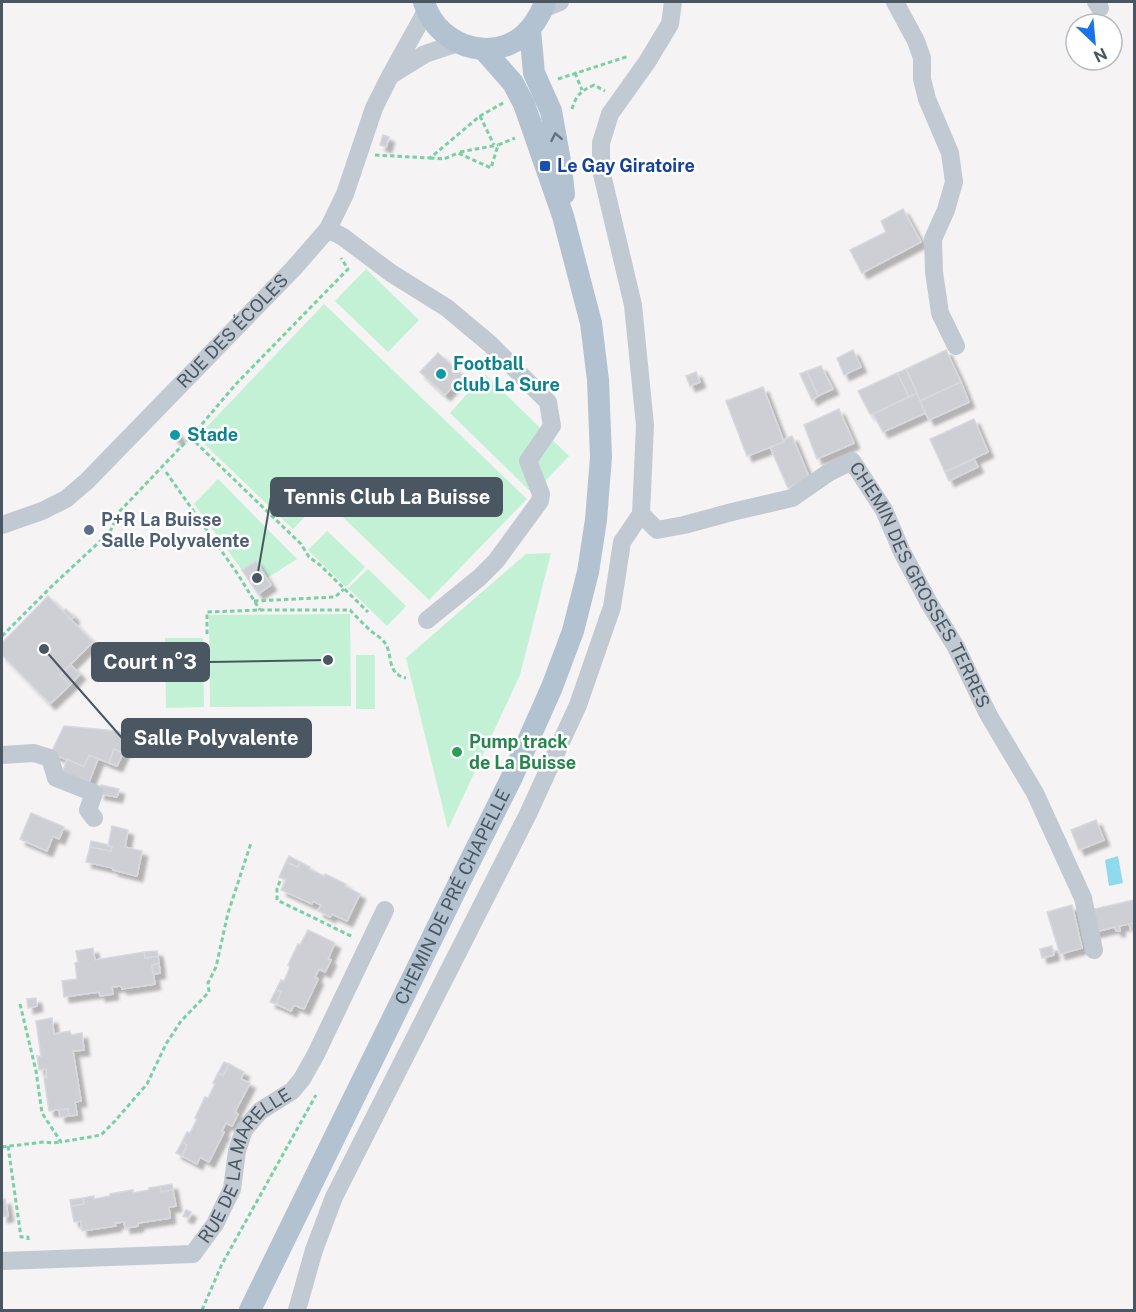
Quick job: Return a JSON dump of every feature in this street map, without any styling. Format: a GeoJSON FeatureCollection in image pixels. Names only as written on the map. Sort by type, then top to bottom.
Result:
{"type":"FeatureCollection","features":[{"type":"Feature","properties":{"kind":"main road"},"geometry":{"type":"LineString","coordinates":[[425,6],[434,24],[445,35],[458,43],[483,49],[500,47],[516,40],[530,30],[550,4]]}},
{"type":"Feature","properties":{"kind":"main road","name":"CHEMIN DE PRÉ CHAPELLE"},"geometry":{"type":"LineString","coordinates":[[530,30],[534,73],[551,111],[557,144],[564,194],[563,216]]}},
{"type":"Feature","properties":{"kind":"main road","name":"CHEMIN DE PRÉ CHAPELLE"},"geometry":{"type":"LineString","coordinates":[[250,1311],[512,777],[552,687],[573,631],[588,572],[597,520],[601,457],[598,380],[591,323],[563,216],[524,104],[513,83],[483,49]]}},
{"type":"Feature","properties":{"kind":"street"},"geometry":{"type":"LineString","coordinates":[[297,1311],[314,1250],[334,1197],[528,813],[578,705],[612,607],[622,542],[641,514],[645,424],[633,304],[602,170],[601,143],[610,114],[647,62],[670,24],[674,2]]}},
{"type":"Feature","properties":{"kind":"street"},"geometry":{"type":"LineString","coordinates":[[895,2],[916,41],[922,58],[922,79],[927,99],[950,153],[954,182],[946,210],[933,239],[934,272],[940,313],[956,346]]}},
{"type":"Feature","properties":{"kind":"street","name":"RUE DES ÉCOLES"},"geometry":{"type":"LineString","coordinates":[[2,525],[42,512],[66,499],[87,481],[293,269],[336,233],[345,194],[374,108],[425,6]]}},
{"type":"Feature","properties":{"kind":"street"},"geometry":{"type":"LineString","coordinates":[[390,76],[425,54],[458,43]]}},
{"type":"Feature","properties":{"kind":"street"},"geometry":{"type":"LineString","coordinates":[[336,233],[391,273],[456,315],[490,344],[548,402],[552,426],[528,461],[541,494],[540,501],[496,561],[479,578],[427,620]]}},
{"type":"Feature","properties":{"kind":"street","name":"CHEMIN DES GROSSES TERRES"},"geometry":{"type":"LineString","coordinates":[[641,514],[657,530],[792,498],[828,473],[852,461],[884,510],[902,552],[956,647],[988,714],[1035,793],[1083,898],[1094,950]]}},
{"type":"Feature","properties":{"kind":"street"},"geometry":{"type":"LineString","coordinates":[[2,755],[34,753],[50,758],[56,778],[94,793],[88,810],[94,818]]}},
{"type":"Feature","properties":{"kind":"street","name":"RUE DE LA MARELLE"},"geometry":{"type":"LineString","coordinates":[[2,1261],[193,1254],[215,1224],[232,1189],[237,1151],[244,1130],[260,1111],[292,1090],[302,1079],[385,910]]}},
{"type":"Feature","properties":{"kind":"path"},"geometry":{"type":"LineString","coordinates":[[551,82],[657,46]]}},
{"type":"Feature","properties":{"kind":"path"},"geometry":{"type":"LineString","coordinates":[[575,73],[582,90]]}},
{"type":"Feature","properties":{"kind":"path"},"geometry":{"type":"LineString","coordinates":[[430,158],[480,116],[507,100]]}},
{"type":"Feature","properties":{"kind":"path"},"geometry":{"type":"LineString","coordinates":[[458,153],[492,168],[496,145],[480,116]]}},
{"type":"Feature","properties":{"kind":"path"},"geometry":{"type":"LineString","coordinates":[[375,154],[444,159],[458,153],[516,138]]}},
{"type":"Feature","properties":{"kind":"path"},"geometry":{"type":"LineString","coordinates":[[2,636],[110,532],[119,512],[190,437],[235,385],[348,269],[338,252],[336,233]]}},
{"type":"Feature","properties":{"kind":"path"},"geometry":{"type":"LineString","coordinates":[[190,437],[301,544],[309,557],[368,612]]}},
{"type":"Feature","properties":{"kind":"path"},"geometry":{"type":"LineString","coordinates":[[166,472],[237,573],[260,610]]}},
{"type":"Feature","properties":{"kind":"path"},"geometry":{"type":"LineString","coordinates":[[254,601],[335,597],[344,589]]}},
{"type":"Feature","properties":{"kind":"path"},"geometry":{"type":"LineString","coordinates":[[207,634],[207,612],[350,610],[386,643],[394,670],[406,678]]}},
{"type":"Feature","properties":{"kind":"path"},"geometry":{"type":"LineString","coordinates":[[2,1147],[53,1143],[101,1135],[147,1084],[166,1044],[181,1021],[209,992],[208,983],[216,967],[228,913],[251,843]]}},
{"type":"Feature","properties":{"kind":"path"},"geometry":{"type":"LineString","coordinates":[[280,881],[277,900],[368,945]]}},
{"type":"Feature","properties":{"kind":"path"},"geometry":{"type":"LineString","coordinates":[[20,1004],[36,1071],[42,1113],[61,1142]]}},
{"type":"Feature","properties":{"kind":"path"},"geometry":{"type":"LineString","coordinates":[[202,1311],[222,1264],[316,1095]]}},
{"type":"Feature","properties":{"kind":"path"},"geometry":{"type":"LineString","coordinates":[[8,1146],[21,1237],[28,1238],[29,1260]]}},
{"type":"Feature","properties":{"kind":"green space"},"geometry":{"type":"Polygon","coordinates":[[[366,269],[419,320],[388,352],[335,301],[366,269]]]}},
{"type":"Feature","properties":{"kind":"green space"},"geometry":{"type":"Polygon","coordinates":[[[324,304],[527,499],[429,600],[323,498],[293,529],[197,437],[324,304]]]}},
{"type":"Feature","properties":{"kind":"green space"},"geometry":{"type":"Polygon","coordinates":[[[485,374],[569,456],[533,494],[450,413],[485,374]]]}},
{"type":"Feature","properties":{"kind":"green space"},"geometry":{"type":"Polygon","coordinates":[[[218,479],[297,559],[267,578],[257,562],[242,570],[194,504],[218,479]]]}},
{"type":"Feature","properties":{"kind":"green space"},"geometry":{"type":"Polygon","coordinates":[[[327,531],[365,567],[346,587],[308,550],[327,531]]]}},
{"type":"Feature","properties":{"kind":"green space","name":"Pump track de La Buisse"},"geometry":{"type":"Polygon","coordinates":[[[551,553],[520,675],[448,829],[406,658],[526,554],[551,553]]]}},
{"type":"Feature","properties":{"kind":"green space"},"geometry":{"type":"Polygon","coordinates":[[[368,569],[406,606],[387,626],[348,588],[368,569]]]}},
{"type":"Feature","properties":{"kind":"green space"},"geometry":{"type":"Polygon","coordinates":[[[350,614],[351,706],[210,707],[209,615],[350,614]]]}},
{"type":"Feature","properties":{"kind":"green space"},"geometry":{"type":"Polygon","coordinates":[[[165,638],[203,638],[204,707],[166,708],[165,638]]]}},
{"type":"Feature","properties":{"kind":"green space"},"geometry":{"type":"Polygon","coordinates":[[[356,655],[375,655],[375,709],[356,709],[356,655]]]}},
{"type":"Feature","properties":{"kind":"water"},"geometry":{"type":"Polygon","coordinates":[[[1118,856],[1123,883],[1109,886],[1105,860],[1118,856]]]}},
{"type":"Feature","properties":{"kind":"building"},"geometry":{"type":"Polygon","coordinates":[[[383,135],[389,137],[386,147],[380,145],[383,135]]]}},
{"type":"Feature","properties":{"kind":"building"},"geometry":{"type":"Polygon","coordinates":[[[903,209],[921,242],[862,273],[850,250],[886,232],[881,221],[903,209]]]}},
{"type":"Feature","properties":{"kind":"building"},"geometry":{"type":"Polygon","coordinates":[[[853,350],[861,367],[844,375],[837,358],[853,350]]]}},
{"type":"Feature","properties":{"kind":"building"},"geometry":{"type":"Polygon","coordinates":[[[946,350],[961,382],[920,401],[906,369],[946,350]]]}},
{"type":"Feature","properties":{"kind":"building","name":"Football club La Sure"},"geometry":{"type":"Polygon","coordinates":[[[438,353],[463,375],[445,395],[420,372],[438,353]]]}},
{"type":"Feature","properties":{"kind":"building"},"geometry":{"type":"Polygon","coordinates":[[[821,366],[833,389],[818,396],[807,371],[821,366]]]}},
{"type":"Feature","properties":{"kind":"building"},"geometry":{"type":"Polygon","coordinates":[[[906,369],[917,393],[909,397],[897,373],[906,369]]]}},
{"type":"Feature","properties":{"kind":"building"},"geometry":{"type":"Polygon","coordinates":[[[807,371],[818,396],[812,400],[800,374],[807,371]]]}},
{"type":"Feature","properties":{"kind":"building"},"geometry":{"type":"Polygon","coordinates":[[[696,372],[700,382],[690,386],[686,376],[696,372]]]}},
{"type":"Feature","properties":{"kind":"building"},"geometry":{"type":"Polygon","coordinates":[[[897,373],[909,397],[870,414],[858,391],[897,373]]]}},
{"type":"Feature","properties":{"kind":"building"},"geometry":{"type":"Polygon","coordinates":[[[961,382],[969,402],[929,420],[920,401],[961,382]]]}},
{"type":"Feature","properties":{"kind":"building"},"geometry":{"type":"Polygon","coordinates":[[[763,387],[784,442],[747,456],[726,401],[763,387]]]}},
{"type":"Feature","properties":{"kind":"building"},"geometry":{"type":"Polygon","coordinates":[[[917,393],[925,413],[883,432],[873,414],[917,393]]]}},
{"type":"Feature","properties":{"kind":"building"},"geometry":{"type":"Polygon","coordinates":[[[839,409],[854,443],[817,459],[804,425],[839,409]]]}},
{"type":"Feature","properties":{"kind":"building"},"geometry":{"type":"Polygon","coordinates":[[[974,419],[988,452],[945,472],[930,439],[974,419]]]}},
{"type":"Feature","properties":{"kind":"building","name":"Stade"},"geometry":{"type":"Polygon","coordinates":[[[174,429],[180,436],[176,440],[170,433],[174,429]]]}},
{"type":"Feature","properties":{"kind":"building"},"geometry":{"type":"Polygon","coordinates":[[[792,436],[810,479],[788,488],[770,447],[792,436]]]}},
{"type":"Feature","properties":{"kind":"building"},"geometry":{"type":"Polygon","coordinates":[[[974,459],[978,467],[949,481],[945,472],[974,459]]]}},
{"type":"Feature","properties":{"kind":"building"},"geometry":{"type":"Polygon","coordinates":[[[256,561],[271,585],[258,594],[242,570],[256,561]]]}},
{"type":"Feature","properties":{"kind":"building"},"geometry":{"type":"Polygon","coordinates":[[[48,596],[93,642],[60,675],[70,685],[50,704],[2,655],[2,643],[48,596]]]}},
{"type":"Feature","properties":{"kind":"building"},"geometry":{"type":"Polygon","coordinates":[[[66,609],[74,617],[71,620],[63,611],[66,609]]]}},
{"type":"Feature","properties":{"kind":"building"},"geometry":{"type":"Polygon","coordinates":[[[71,665],[80,674],[70,685],[60,675],[71,665]]]}},
{"type":"Feature","properties":{"kind":"building"},"geometry":{"type":"Polygon","coordinates":[[[64,726],[117,731],[130,737],[123,753],[114,749],[109,763],[89,755],[84,767],[51,753],[64,726]]]}},
{"type":"Feature","properties":{"kind":"building"},"geometry":{"type":"Polygon","coordinates":[[[114,749],[123,753],[117,766],[109,763],[114,749]]]}},
{"type":"Feature","properties":{"kind":"building"},"geometry":{"type":"Polygon","coordinates":[[[89,755],[98,759],[89,782],[81,778],[79,784],[61,776],[67,759],[84,767],[89,755]]]}},
{"type":"Feature","properties":{"kind":"building"},"geometry":{"type":"Polygon","coordinates":[[[101,785],[119,789],[117,797],[99,794],[101,785]]]}},
{"type":"Feature","properties":{"kind":"building"},"geometry":{"type":"Polygon","coordinates":[[[31,813],[64,827],[59,839],[53,836],[47,851],[20,839],[31,813]]]}},
{"type":"Feature","properties":{"kind":"building"},"geometry":{"type":"Polygon","coordinates":[[[1096,820],[1104,840],[1079,850],[1071,830],[1096,820]]]}},
{"type":"Feature","properties":{"kind":"building"},"geometry":{"type":"Polygon","coordinates":[[[112,826],[128,830],[125,847],[142,851],[137,876],[86,862],[90,847],[111,851],[112,847],[108,846],[112,826]]]}},
{"type":"Feature","properties":{"kind":"building"},"geometry":{"type":"Polygon","coordinates":[[[91,841],[109,845],[112,847],[111,851],[90,847],[91,841]]]}},
{"type":"Feature","properties":{"kind":"building"},"geometry":{"type":"Polygon","coordinates":[[[289,856],[300,862],[298,867],[286,862],[289,856]]]}},
{"type":"Feature","properties":{"kind":"building"},"geometry":{"type":"Polygon","coordinates":[[[286,862],[298,867],[300,862],[310,867],[309,869],[346,884],[345,886],[360,894],[347,921],[318,911],[321,905],[313,901],[312,904],[281,890],[286,880],[279,877],[286,862]]]}},
{"type":"Feature","properties":{"kind":"building"},"geometry":{"type":"Polygon","coordinates":[[[1134,900],[1134,923],[1119,926],[1120,931],[1116,931],[1115,927],[1094,932],[1090,910],[1134,900]]]}},
{"type":"Feature","properties":{"kind":"building"},"geometry":{"type":"Polygon","coordinates":[[[1072,905],[1082,948],[1060,954],[1047,912],[1072,905]]]}},
{"type":"Feature","properties":{"kind":"building"},"geometry":{"type":"Polygon","coordinates":[[[1134,923],[1134,930],[1131,931],[1129,924],[1134,923]]]}},
{"type":"Feature","properties":{"kind":"building"},"geometry":{"type":"Polygon","coordinates":[[[308,930],[335,943],[325,972],[319,969],[315,977],[318,979],[304,1009],[294,1005],[291,1011],[276,1004],[281,992],[276,990],[281,980],[284,981],[290,967],[288,965],[308,930]]]}},
{"type":"Feature","properties":{"kind":"building"},"geometry":{"type":"Polygon","coordinates":[[[1052,946],[1054,955],[1042,958],[1040,949],[1052,946]]]}},
{"type":"Feature","properties":{"kind":"building"},"geometry":{"type":"Polygon","coordinates":[[[93,948],[95,960],[144,952],[145,958],[158,956],[159,963],[152,965],[155,984],[122,989],[121,986],[112,987],[113,994],[100,996],[99,992],[64,997],[62,981],[77,979],[76,951],[93,948]]]}},
{"type":"Feature","properties":{"kind":"building"},"geometry":{"type":"Polygon","coordinates":[[[157,951],[158,956],[145,958],[144,952],[157,951]]]}},
{"type":"Feature","properties":{"kind":"building"},"geometry":{"type":"Polygon","coordinates":[[[159,963],[160,973],[153,974],[152,965],[159,963]]]}},
{"type":"Feature","properties":{"kind":"building"},"geometry":{"type":"Polygon","coordinates":[[[276,990],[281,992],[276,1004],[270,1002],[276,990]]]}},
{"type":"Feature","properties":{"kind":"building"},"geometry":{"type":"Polygon","coordinates":[[[36,998],[37,1006],[28,1008],[27,999],[36,998]]]}},
{"type":"Feature","properties":{"kind":"building"},"geometry":{"type":"Polygon","coordinates":[[[52,1018],[54,1034],[70,1031],[71,1035],[82,1033],[84,1050],[73,1051],[81,1101],[75,1102],[77,1115],[69,1116],[68,1109],[49,1111],[44,1078],[47,1078],[46,1069],[39,1070],[37,1056],[41,1056],[36,1021],[52,1018]]]}},
{"type":"Feature","properties":{"kind":"building"},"geometry":{"type":"Polygon","coordinates":[[[224,1062],[229,1064],[223,1076],[218,1073],[224,1062]]]}},
{"type":"Feature","properties":{"kind":"building"},"geometry":{"type":"Polygon","coordinates":[[[229,1064],[244,1072],[241,1079],[250,1083],[235,1112],[238,1114],[232,1126],[226,1123],[209,1162],[200,1157],[197,1164],[182,1156],[187,1145],[182,1142],[187,1132],[190,1133],[205,1097],[208,1098],[215,1084],[213,1083],[218,1073],[223,1076],[229,1064]]]}},
{"type":"Feature","properties":{"kind":"building"},"geometry":{"type":"Polygon","coordinates":[[[68,1109],[69,1116],[60,1117],[59,1110],[68,1109]]]}},
{"type":"Feature","properties":{"kind":"building"},"geometry":{"type":"Polygon","coordinates":[[[182,1142],[187,1145],[182,1156],[176,1153],[182,1142]]]}},
{"type":"Feature","properties":{"kind":"building"},"geometry":{"type":"Polygon","coordinates":[[[172,1184],[173,1190],[161,1192],[160,1186],[172,1184]]]}},
{"type":"Feature","properties":{"kind":"building"},"geometry":{"type":"Polygon","coordinates":[[[160,1186],[161,1192],[173,1190],[176,1206],[169,1207],[170,1218],[138,1223],[138,1226],[125,1228],[124,1222],[115,1223],[116,1226],[82,1231],[81,1221],[74,1222],[71,1206],[84,1204],[83,1198],[94,1196],[94,1199],[133,1190],[133,1193],[160,1186]]]}},
{"type":"Feature","properties":{"kind":"building"},"geometry":{"type":"Polygon","coordinates":[[[83,1198],[84,1204],[71,1206],[70,1200],[83,1198]]]}},
{"type":"Feature","properties":{"kind":"building"},"geometry":{"type":"Polygon","coordinates":[[[5,1199],[8,1216],[2,1217],[2,1200],[5,1199]]]}},
{"type":"Feature","properties":{"kind":"building"},"geometry":{"type":"Polygon","coordinates":[[[186,1210],[191,1212],[188,1218],[183,1216],[186,1210]]]}},
{"type":"Feature","properties":{"kind":"place","name":"Le Gay Giratoire"},"geometry":{"type":"Point","coordinates":[545,166]}},
{"type":"Feature","properties":{"kind":"place","name":"Football club La Sure"},"geometry":{"type":"Point","coordinates":[441,374]}},
{"type":"Feature","properties":{"kind":"place","name":"Stade"},"geometry":{"type":"Point","coordinates":[175,435]}},
{"type":"Feature","properties":{"kind":"place","name":"P+R La Buisse Salle Polyvalente"},"geometry":{"type":"Point","coordinates":[89,530]}},
{"type":"Feature","properties":{"kind":"place","name":"Tennis Club La Buisse"},"geometry":{"type":"Point","coordinates":[257,578]}},
{"type":"Feature","properties":{"kind":"place","name":"Salle Polyvalente"},"geometry":{"type":"Point","coordinates":[44,649]}},
{"type":"Feature","properties":{"kind":"place","name":"Court n°3"},"geometry":{"type":"Point","coordinates":[328,660]}},
{"type":"Feature","properties":{"kind":"place","name":"Pump track de La Buisse"},"geometry":{"type":"Point","coordinates":[457,752]}}]}
